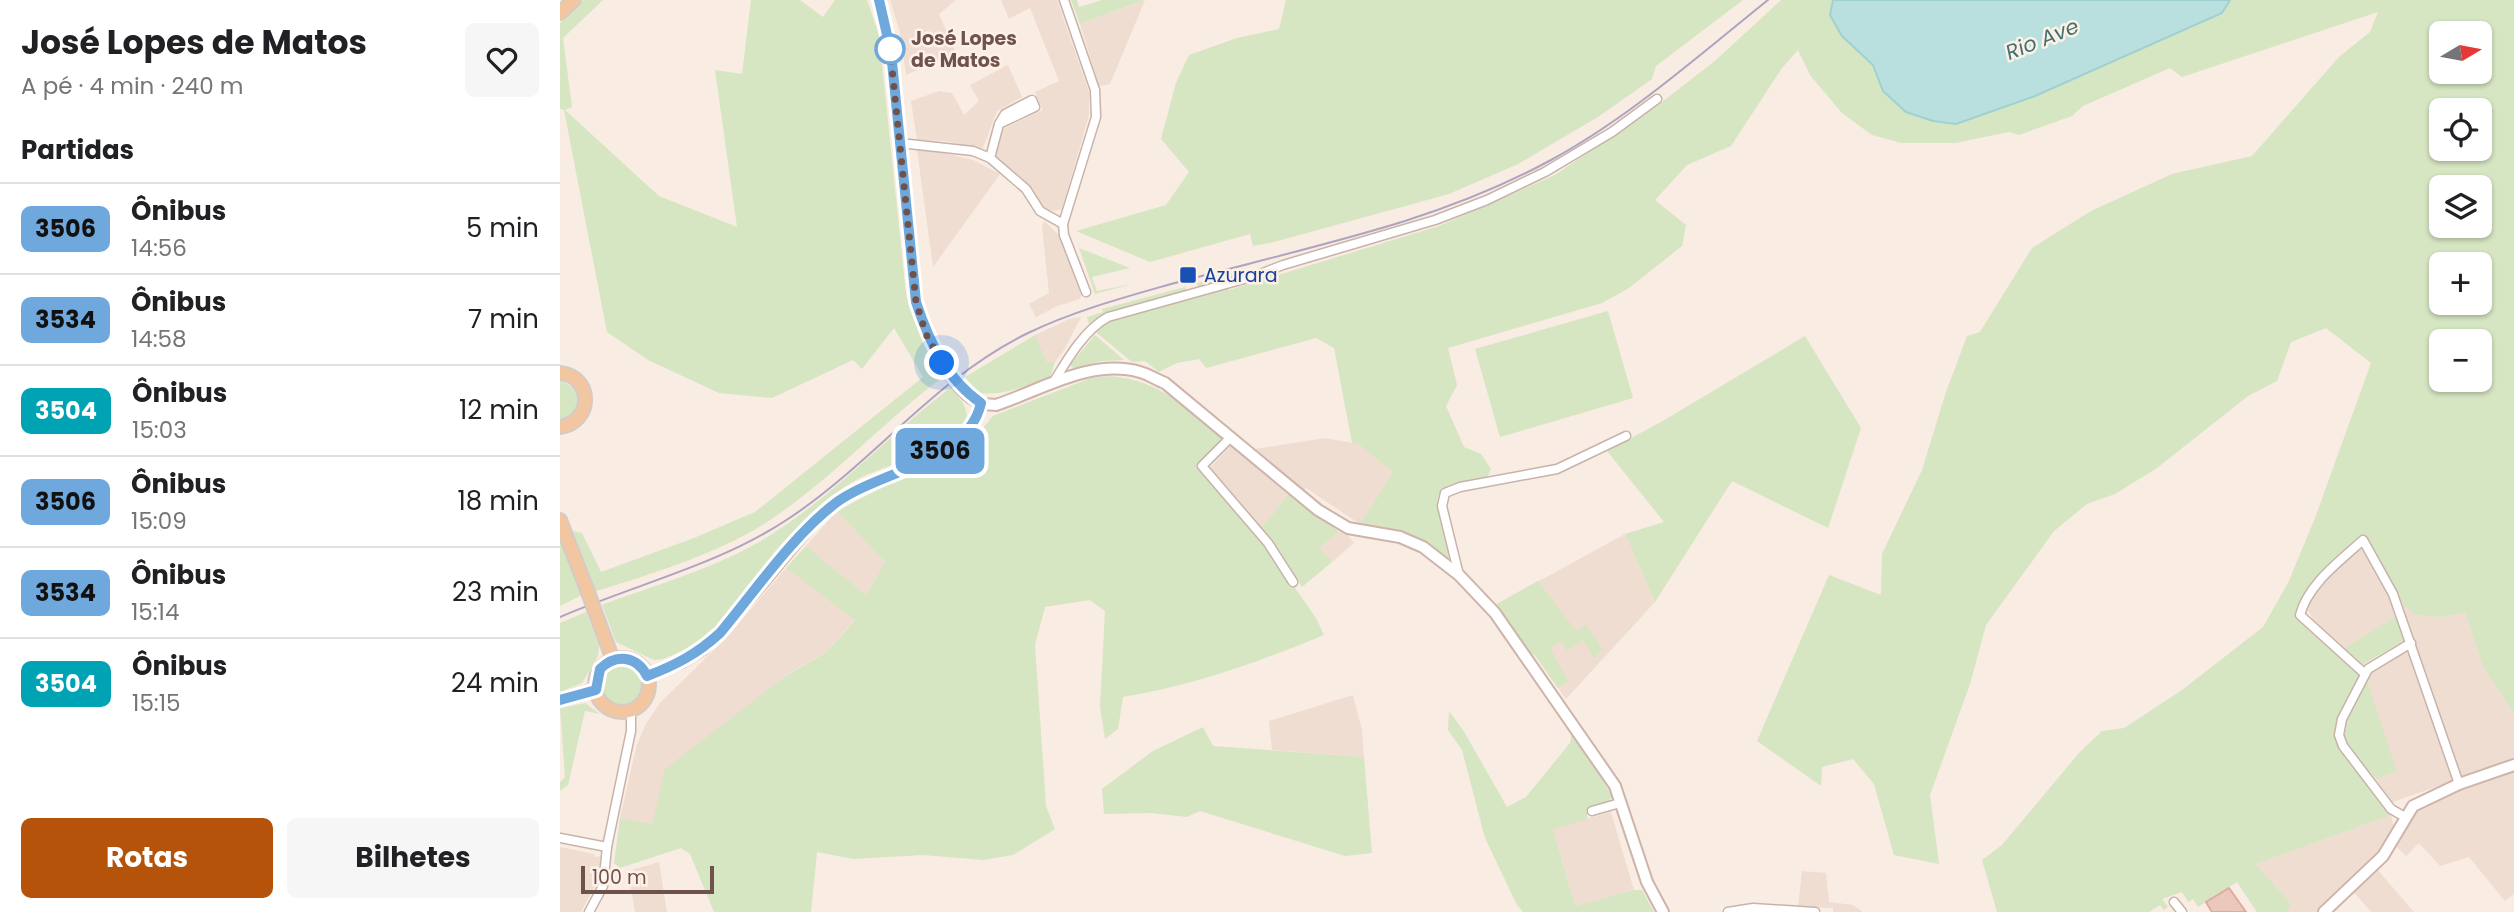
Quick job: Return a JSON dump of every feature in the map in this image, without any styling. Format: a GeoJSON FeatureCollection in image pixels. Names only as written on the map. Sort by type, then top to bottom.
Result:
{"type":"FeatureCollection","features":[{"type":"Feature","properties":{"kind":"main road"},"geometry":{"type":"LineString","coordinates":[[560,13],[574,0]]}},
{"type":"Feature","properties":{"kind":"main road"},"geometry":{"type":"LineString","coordinates":[[560,373],[575,378],[581,384],[586,402],[579,418],[572,424],[560,427]]}},
{"type":"Feature","properties":{"kind":"main road"},"geometry":{"type":"LineString","coordinates":[[560,520],[613,660]]}},
{"type":"Feature","properties":{"kind":"main road"},"geometry":{"type":"LineString","coordinates":[[621,658],[637,663],[647,676],[648,692],[639,706],[631,710],[616,712],[609,709],[596,690],[600,669],[613,660],[621,658]]}},
{"type":"Feature","properties":{"kind":"main road"},"geometry":{"type":"LineString","coordinates":[[560,700],[596,690]]}},
{"type":"Feature","properties":{"kind":"street"},"geometry":{"type":"LineString","coordinates":[[879,0],[888,29],[912,275],[920,313],[926,334],[942,363],[968,395],[981,403],[996,405],[1090,370],[1112,368],[1140,372],[1165,383],[1318,510],[1348,528],[1400,537],[1411,542],[1459,575],[1495,613],[1615,786],[1647,882],[1663,912]]}},
{"type":"Feature","properties":{"kind":"street"},"geometry":{"type":"LineString","coordinates":[[1064,0],[1095,90],[1096,117],[1063,224],[1064,236],[1086,292]]}},
{"type":"Feature","properties":{"kind":"street"},"geometry":{"type":"LineString","coordinates":[[1053,383],[1068,359],[1098,322],[1108,317],[1255,276],[1283,265],[1435,220],[1487,200],[1545,172],[1612,132],[1657,99]]}},
{"type":"Feature","properties":{"kind":"street"},"geometry":{"type":"LineString","coordinates":[[990,158],[999,124]]}},
{"type":"Feature","properties":{"kind":"street"},"geometry":{"type":"LineString","coordinates":[[900,143],[973,151],[990,158],[1026,189],[1040,211],[1063,224]]}},
{"type":"Feature","properties":{"kind":"street"},"geometry":{"type":"LineString","coordinates":[[647,676],[682,662],[703,649],[720,633],[814,521],[839,501],[872,482],[917,465],[967,433],[974,424],[981,403]]}},
{"type":"Feature","properties":{"kind":"street"},"geometry":{"type":"LineString","coordinates":[[1459,575],[1442,506],[1446,493],[1460,487],[1557,469],[1626,436]]}},
{"type":"Feature","properties":{"kind":"street"},"geometry":{"type":"LineString","coordinates":[[1230,438],[1202,466],[1268,543],[1293,582]]}},
{"type":"Feature","properties":{"kind":"street"},"geometry":{"type":"LineString","coordinates":[[2365,674],[2300,615],[2302,607],[2319,582],[2363,540],[2393,594],[2459,784]]}},
{"type":"Feature","properties":{"kind":"street"},"geometry":{"type":"LineString","coordinates":[[2405,817],[2391,809],[2345,749],[2339,735],[2342,719],[2368,669],[2411,643]]}},
{"type":"Feature","properties":{"kind":"street"},"geometry":{"type":"LineString","coordinates":[[589,912],[603,886],[607,847],[631,731],[631,710]]}},
{"type":"Feature","properties":{"kind":"street"},"geometry":{"type":"LineString","coordinates":[[2324,912],[2383,856],[2405,817],[2421,801],[2459,784],[2514,765]]}},
{"type":"Feature","properties":{"kind":"street"},"geometry":{"type":"LineString","coordinates":[[1592,811],[1619,803]]}},
{"type":"Feature","properties":{"kind":"street"},"geometry":{"type":"LineString","coordinates":[[560,838],[607,847]]}},
{"type":"Feature","properties":{"kind":"street"},"geometry":{"type":"LineString","coordinates":[[2174,902],[2182,912]]}},
{"type":"Feature","properties":{"kind":"street"},"geometry":{"type":"LineString","coordinates":[[1728,912],[1753,908],[1815,912]]}},
{"type":"Feature","properties":{"kind":"shaded area"},"geometry":{"type":"Polygon","coordinates":[[[890,0],[956,0],[939,14],[956,53],[906,75],[900,33],[890,0]]]}},
{"type":"Feature","properties":{"kind":"shaded area"},"geometry":{"type":"Polygon","coordinates":[[[1001,0],[1057,0],[1089,92],[1089,115],[1062,209],[1045,209],[1029,185],[994,157],[1003,129],[1043,110],[1035,92],[1059,81],[1030,8],[1009,19],[1001,0]]]}},
{"type":"Feature","properties":{"kind":"shaded area"},"geometry":{"type":"Polygon","coordinates":[[[1145,0],[1110,84],[1099,86],[1080,24],[1145,0]]]}},
{"type":"Feature","properties":{"kind":"shaded area"},"geometry":{"type":"Polygon","coordinates":[[[1008,65],[1022,97],[997,111],[982,150],[945,141],[917,140],[911,101],[939,91],[952,93],[964,115],[979,101],[970,85],[1008,65]]]}},
{"type":"Feature","properties":{"kind":"shaded area"},"geometry":{"type":"Polygon","coordinates":[[[917,150],[937,151],[973,160],[1000,174],[933,267],[917,150]]]}},
{"type":"Feature","properties":{"kind":"shaded area"},"geometry":{"type":"Polygon","coordinates":[[[1044,221],[1059,235],[1081,295],[1080,299],[1057,306],[1036,317],[1029,304],[1049,293],[1042,227],[1044,221]]]}},
{"type":"Feature","properties":{"kind":"shaded area"},"geometry":{"type":"Polygon","coordinates":[[[1081,317],[1064,350],[1055,362],[1047,364],[1035,335],[1069,319],[1081,317]]]}},
{"type":"Feature","properties":{"kind":"shaded area"},"geometry":{"type":"Polygon","coordinates":[[[1325,438],[1358,444],[1393,472],[1360,524],[1306,488],[1303,491],[1255,449],[1325,438]]]}},
{"type":"Feature","properties":{"kind":"shaded area"},"geometry":{"type":"Polygon","coordinates":[[[1231,445],[1290,493],[1261,528],[1209,469],[1231,445]]]}},
{"type":"Feature","properties":{"kind":"shaded area"},"geometry":{"type":"Polygon","coordinates":[[[837,511],[885,562],[866,595],[806,546],[837,511]]]}},
{"type":"Feature","properties":{"kind":"shaded area"},"geometry":{"type":"Polygon","coordinates":[[[1339,532],[1347,534],[1354,543],[1332,562],[1319,548],[1339,532]]]}},
{"type":"Feature","properties":{"kind":"shaded area"},"geometry":{"type":"Polygon","coordinates":[[[1625,534],[1655,602],[1566,699],[1534,654],[1530,655],[1495,605],[1625,534]]]}},
{"type":"Feature","properties":{"kind":"shaded area"},"geometry":{"type":"Polygon","coordinates":[[[2360,548],[2365,549],[2398,615],[2343,649],[2316,625],[2306,607],[2331,573],[2360,548]]]}},
{"type":"Feature","properties":{"kind":"shaded area"},"geometry":{"type":"Polygon","coordinates":[[[786,568],[855,619],[827,652],[786,675],[652,825],[620,818],[637,744],[646,724],[660,703],[728,636],[786,568]]]}},
{"type":"Feature","properties":{"kind":"shaded area"},"geometry":{"type":"Polygon","coordinates":[[[2401,601],[2416,615],[2442,617],[2465,613],[2484,669],[2514,713],[2514,762],[2460,780],[2401,601]]]}},
{"type":"Feature","properties":{"kind":"shaded area"},"geometry":{"type":"Polygon","coordinates":[[[2403,651],[2412,655],[2452,777],[2450,782],[2393,802],[2387,799],[2376,779],[2397,771],[2366,678],[2369,673],[2403,651]]]}},
{"type":"Feature","properties":{"kind":"shaded area"},"geometry":{"type":"Polygon","coordinates":[[[1353,695],[1362,730],[1364,757],[1272,750],[1269,721],[1353,695]]]}},
{"type":"Feature","properties":{"kind":"shaded area"},"geometry":{"type":"Polygon","coordinates":[[[2514,767],[2514,894],[2505,901],[2469,857],[2440,866],[2419,843],[2406,856],[2394,844],[2411,823],[2408,817],[2420,803],[2514,767]]]}},
{"type":"Feature","properties":{"kind":"shaded area"},"geometry":{"type":"Polygon","coordinates":[[[1611,812],[1634,890],[1575,906],[1553,828],[1611,812]]]}},
{"type":"Feature","properties":{"kind":"shaded area"},"geometry":{"type":"Polygon","coordinates":[[[2391,815],[2395,833],[2367,867],[2317,912],[2287,912],[2291,904],[2256,864],[2391,815]]]}},
{"type":"Feature","properties":{"kind":"shaded area"},"geometry":{"type":"Polygon","coordinates":[[[560,847],[594,854],[595,857],[601,856],[598,880],[581,912],[560,912],[560,847]]]}},
{"type":"Feature","properties":{"kind":"shaded area"},"geometry":{"type":"Polygon","coordinates":[[[659,862],[667,912],[635,912],[628,871],[659,862]]]}},
{"type":"Feature","properties":{"kind":"shaded area"},"geometry":{"type":"Polygon","coordinates":[[[2377,869],[2414,912],[2371,912],[2354,892],[2377,869]]]}},
{"type":"Feature","properties":{"kind":"shaded area"},"geometry":{"type":"Polygon","coordinates":[[[1802,871],[1826,873],[1829,902],[1853,905],[1863,912],[1833,912],[1833,908],[1798,907],[1802,871]]]}},
{"type":"Feature","properties":{"kind":"green space"},"geometry":{"type":"Polygon","coordinates":[[[583,0],[603,0],[563,38],[572,107],[565,110],[659,196],[737,227],[715,70],[742,74],[751,0],[800,0],[823,17],[835,0],[867,0],[879,35],[906,294],[922,336],[944,376],[793,504],[751,532],[663,570],[596,591],[573,531],[582,533],[601,572],[755,512],[923,377],[894,328],[862,369],[853,360],[772,398],[719,393],[648,360],[607,332],[564,110],[560,109],[560,23],[583,0]]]}},
{"type":"Feature","properties":{"kind":"green space"},"geometry":{"type":"Polygon","coordinates":[[[1071,0],[1077,0],[1079,7],[1102,0],[1144,0],[1080,24],[1071,0]]]}},
{"type":"Feature","properties":{"kind":"green space"},"geometry":{"type":"Polygon","coordinates":[[[1286,0],[1743,0],[1656,66],[1652,79],[1598,117],[1518,164],[1449,194],[1274,242],[1253,246],[1250,234],[1150,262],[1076,231],[1166,205],[1189,172],[1161,139],[1176,83],[1189,55],[1237,38],[1279,29],[1286,0]]]}},
{"type":"Feature","properties":{"kind":"green space"},"geometry":{"type":"Polygon","coordinates":[[[1781,0],[1833,0],[1830,15],[1842,36],[1873,65],[1883,91],[1906,112],[2035,96],[2222,13],[2230,0],[2514,0],[2514,713],[2484,669],[2465,613],[2442,617],[2415,615],[2393,594],[2363,540],[2319,581],[2300,615],[2365,674],[2339,735],[2345,749],[2391,815],[2256,864],[2291,904],[2287,912],[2257,912],[2237,882],[2198,907],[2193,899],[2188,902],[2182,892],[2162,899],[2168,907],[2164,910],[2160,905],[2149,912],[1997,912],[1982,860],[2002,845],[2079,753],[2102,731],[2124,728],[2182,690],[2263,627],[2288,583],[2315,518],[2371,363],[2326,328],[2291,342],[2277,381],[2248,396],[2157,468],[2115,494],[2087,504],[2054,531],[1986,625],[1970,684],[1930,795],[1939,864],[1894,855],[1874,784],[1853,759],[1822,767],[1821,786],[1757,741],[1829,575],[1881,595],[1882,554],[1922,470],[1967,336],[1980,332],[2032,248],[2091,211],[2172,174],[2252,156],[2339,57],[2370,32],[2378,12],[2182,77],[2170,68],[2083,106],[2072,116],[2019,135],[2009,132],[1955,143],[1901,143],[1872,135],[1842,113],[1810,75],[1798,50],[1782,68],[1731,146],[1687,165],[1655,200],[1686,225],[1682,246],[1629,288],[1602,303],[1448,348],[1457,385],[1446,406],[1464,447],[1481,454],[1491,469],[1487,478],[1446,488],[1439,494],[1437,502],[1448,539],[1450,557],[1445,558],[1425,542],[1360,524],[1393,472],[1358,444],[1352,443],[1334,348],[1316,338],[1206,368],[1199,359],[1177,363],[1159,372],[1145,361],[1132,362],[1095,330],[1111,319],[1227,288],[1229,290],[1439,226],[1555,175],[1657,106],[1716,60],[1781,0]]]}},
{"type":"Feature","properties":{"kind":"green space"},"geometry":{"type":"Polygon","coordinates":[[[1079,248],[1130,268],[1092,277],[1097,291],[1132,284],[1095,294],[1079,248]]]}},
{"type":"Feature","properties":{"kind":"green space"},"geometry":{"type":"Polygon","coordinates":[[[1245,270],[1246,275],[1187,291],[1198,287],[1197,283],[1245,270]]]}},
{"type":"Feature","properties":{"kind":"green space"},"geometry":{"type":"Polygon","coordinates":[[[1185,287],[1187,291],[1113,311],[1101,316],[1090,327],[1087,317],[1103,312],[1102,309],[1185,287]]]}},
{"type":"Feature","properties":{"kind":"green space"},"geometry":{"type":"Polygon","coordinates":[[[1608,311],[1633,398],[1500,437],[1475,349],[1608,311]]]}},
{"type":"Feature","properties":{"kind":"green space"},"geometry":{"type":"Polygon","coordinates":[[[1035,335],[1047,363],[1055,362],[1050,377],[1005,392],[977,393],[965,377],[1035,335]]]}},
{"type":"Feature","properties":{"kind":"green space"},"geometry":{"type":"Polygon","coordinates":[[[1095,335],[1124,360],[1102,361],[1073,368],[1070,365],[1095,335]]]}},
{"type":"Feature","properties":{"kind":"green space"},"geometry":{"type":"Polygon","coordinates":[[[1805,336],[1861,428],[1828,528],[1732,481],[1655,602],[1625,534],[1664,522],[1607,451],[1805,336]]]}},
{"type":"Feature","properties":{"kind":"green space"},"geometry":{"type":"Polygon","coordinates":[[[1110,376],[1145,383],[1172,397],[1222,439],[1198,466],[1265,544],[1288,580],[1288,586],[1295,588],[1316,618],[1324,635],[1225,672],[1123,697],[1118,729],[1105,739],[1100,707],[1105,611],[1090,600],[1045,607],[1035,645],[1046,806],[1055,829],[1013,855],[983,860],[923,855],[853,859],[817,852],[811,912],[714,912],[690,854],[681,848],[620,868],[614,863],[620,818],[652,824],[665,769],[787,675],[827,652],[855,620],[786,568],[806,546],[866,595],[885,562],[837,511],[887,485],[925,470],[974,439],[993,416],[1091,378],[1110,376]]]}},
{"type":"Feature","properties":{"kind":"green space"},"geometry":{"type":"Polygon","coordinates":[[[560,380],[576,389],[579,401],[575,413],[560,420],[560,380]]]}},
{"type":"Feature","properties":{"kind":"green space"},"geometry":{"type":"Polygon","coordinates":[[[951,387],[963,403],[967,414],[962,425],[936,445],[868,474],[836,493],[797,529],[709,634],[696,645],[654,660],[616,642],[602,605],[715,564],[758,543],[823,497],[951,387]]]}},
{"type":"Feature","properties":{"kind":"green space"},"geometry":{"type":"Polygon","coordinates":[[[1290,493],[1339,532],[1319,548],[1332,562],[1302,587],[1273,541],[1261,528],[1290,493]]]}},
{"type":"Feature","properties":{"kind":"green space"},"geometry":{"type":"Polygon","coordinates":[[[560,541],[582,595],[560,606],[560,541]]]}},
{"type":"Feature","properties":{"kind":"green space"},"geometry":{"type":"Polygon","coordinates":[[[1538,581],[1576,631],[1586,625],[1603,649],[1594,658],[1583,640],[1567,651],[1561,641],[1550,648],[1568,681],[1558,688],[1534,654],[1530,655],[1495,605],[1538,581]]]}},
{"type":"Feature","properties":{"kind":"green space"},"geometry":{"type":"Polygon","coordinates":[[[586,612],[599,645],[598,656],[582,683],[560,692],[560,623],[586,612]]]}},
{"type":"Feature","properties":{"kind":"green space"},"geometry":{"type":"Polygon","coordinates":[[[2398,615],[2405,640],[2362,665],[2343,649],[2398,615]]]}},
{"type":"Feature","properties":{"kind":"green space"},"geometry":{"type":"Polygon","coordinates":[[[622,665],[630,666],[636,671],[641,677],[641,693],[636,699],[630,704],[622,705],[614,704],[608,699],[603,693],[602,685],[603,677],[608,671],[614,666],[622,665]]]}},
{"type":"Feature","properties":{"kind":"green space"},"geometry":{"type":"Polygon","coordinates":[[[2366,678],[2397,771],[2376,779],[2353,753],[2345,735],[2350,710],[2366,678]]]}},
{"type":"Feature","properties":{"kind":"green space"},"geometry":{"type":"Polygon","coordinates":[[[585,703],[600,714],[585,711],[568,785],[560,791],[560,782],[565,777],[560,708],[585,703]]]}},
{"type":"Feature","properties":{"kind":"green space"},"geometry":{"type":"Polygon","coordinates":[[[1449,711],[1463,730],[1507,807],[1526,797],[1570,743],[1572,732],[1612,796],[1609,801],[1587,808],[1587,819],[1553,829],[1575,906],[1642,890],[1654,912],[1523,912],[1517,905],[1485,838],[1462,750],[1448,730],[1449,711]]]}},
{"type":"Feature","properties":{"kind":"green space"},"geometry":{"type":"Polygon","coordinates":[[[1203,727],[1213,746],[1364,757],[1372,853],[1345,856],[1200,811],[1187,817],[1151,813],[1104,814],[1102,789],[1153,751],[1203,727]]]}},
{"type":"Feature","properties":{"kind":"water","name":"Rio Ave"},"geometry":{"type":"Polygon","coordinates":[[[1833,0],[2230,0],[2222,13],[2035,96],[1956,124],[1933,121],[1906,112],[1883,91],[1873,65],[1842,36],[1830,15],[1833,0]]]}},
{"type":"Feature","properties":{"kind":"building"},"geometry":{"type":"Polygon","coordinates":[[[2229,888],[2246,912],[2212,912],[2206,902],[2229,888]]]}},
{"type":"Feature","properties":{"kind":"tram line"},"geometry":{"type":"LineString","coordinates":[[560,617],[706,562],[762,535],[819,497],[963,373],[994,352],[1045,325],[1134,294],[1405,221],[1480,194],[1534,169],[1580,143],[1636,105],[1768,0]]}},
{"type":"Feature","properties":{"kind":"bus line","name":"3506"},"geometry":{"type":"LineString","coordinates":[[560,700],[596,690],[595,683],[600,669],[613,660],[629,659],[643,668],[647,676],[682,662],[703,649],[720,633],[814,521],[839,501],[872,482],[917,465],[967,433],[974,424],[981,403],[968,395],[942,363],[926,334],[916,302],[891,52],[888,29],[879,0]]}},
{"type":"Feature","properties":{"kind":"place","name":"José Lopes de Matos"},"geometry":{"type":"Point","coordinates":[890,49]}},
{"type":"Feature","properties":{"kind":"place","name":"Azurara"},"geometry":{"type":"Point","coordinates":[1188,275]}},
{"type":"Feature","properties":{"kind":"route"},"geometry":{"type":"LineString","coordinates":[[890,49],[916,302],[926,334],[942,363]]}}]}
